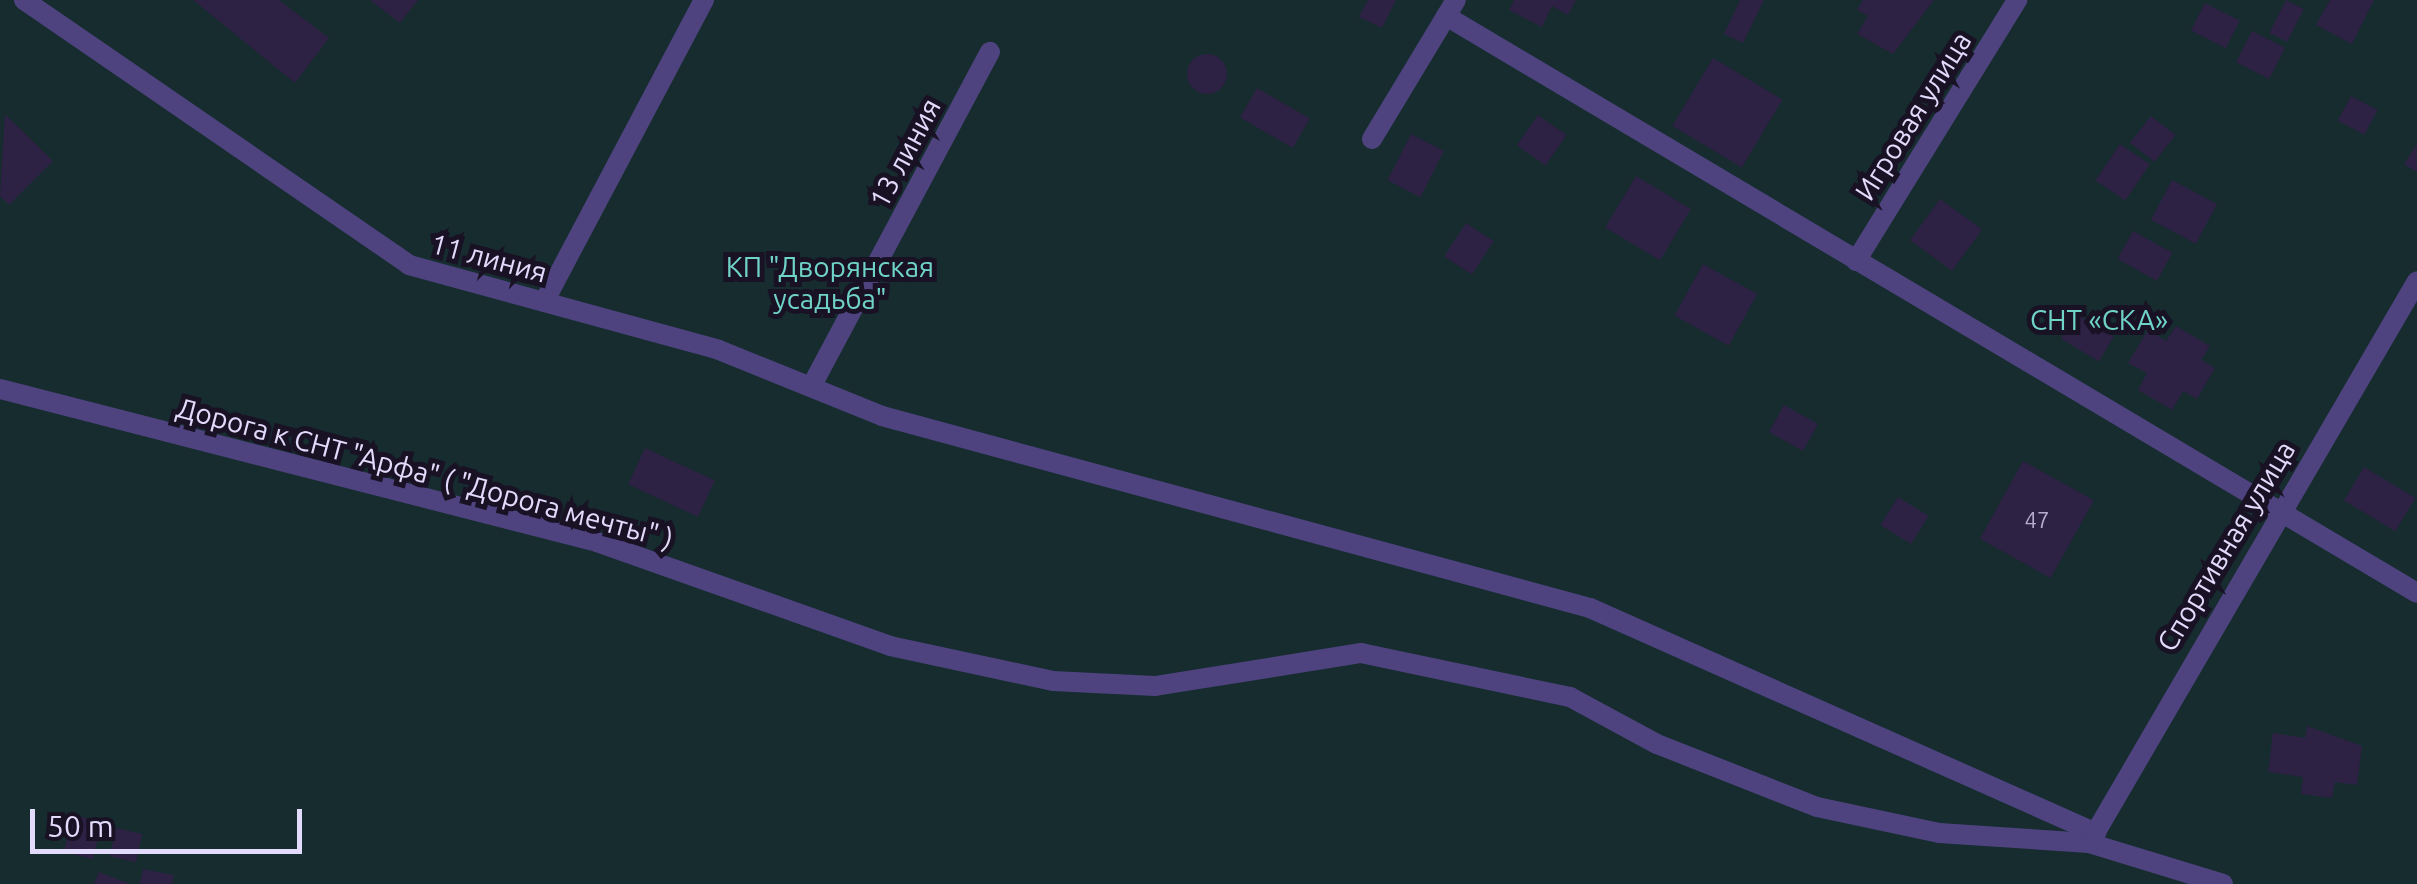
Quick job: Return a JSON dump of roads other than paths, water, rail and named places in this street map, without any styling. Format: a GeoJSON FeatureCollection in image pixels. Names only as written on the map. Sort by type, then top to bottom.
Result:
{"type":"FeatureCollection","features":[{"type":"Feature","properties":{"kind":"street","name":"11 линия"},"geometry":{"type":"LineString","coordinates":[[24,0],[410,265],[719,350],[882,416],[1590,608],[2092,838]]}},
{"type":"Feature","properties":{"kind":"street"},"geometry":{"type":"LineString","coordinates":[[544,302],[704,0]]}},
{"type":"Feature","properties":{"kind":"street","name":"Игровая улица"},"geometry":{"type":"LineString","coordinates":[[1856,261],[2017,0]]}},
{"type":"Feature","properties":{"kind":"street"},"geometry":{"type":"LineString","coordinates":[[1372,139],[1451,8],[1856,261],[2276,515],[2417,593]]}},
{"type":"Feature","properties":{"kind":"street","name":"13 линия"},"geometry":{"type":"LineString","coordinates":[[811,386],[990,52]]}},
{"type":"Feature","properties":{"kind":"street","name":"Спортивная улица"},"geometry":{"type":"LineString","coordinates":[[2092,838],[2276,515],[2417,280]]}},
{"type":"Feature","properties":{"kind":"street","name":"Дорога к СНТ \"Арфа\" ( \"Дорога мечты\" )"},"geometry":{"type":"LineString","coordinates":[[0,389],[597,542],[890,646],[1023,675],[1155,686],[1361,653],[1570,697],[1656,744],[1817,806],[1940,833],[2092,838],[2223,884]]}},
{"type":"Feature","properties":{"kind":"park label","name":"КП \"Дворянская усадьба\""},"geometry":{"type":"Point","coordinates":[830,283]}},
{"type":"Feature","properties":{"kind":"park label","name":"СНТ «СКА»"},"geometry":{"type":"Point","coordinates":[2099,320]}}]}
